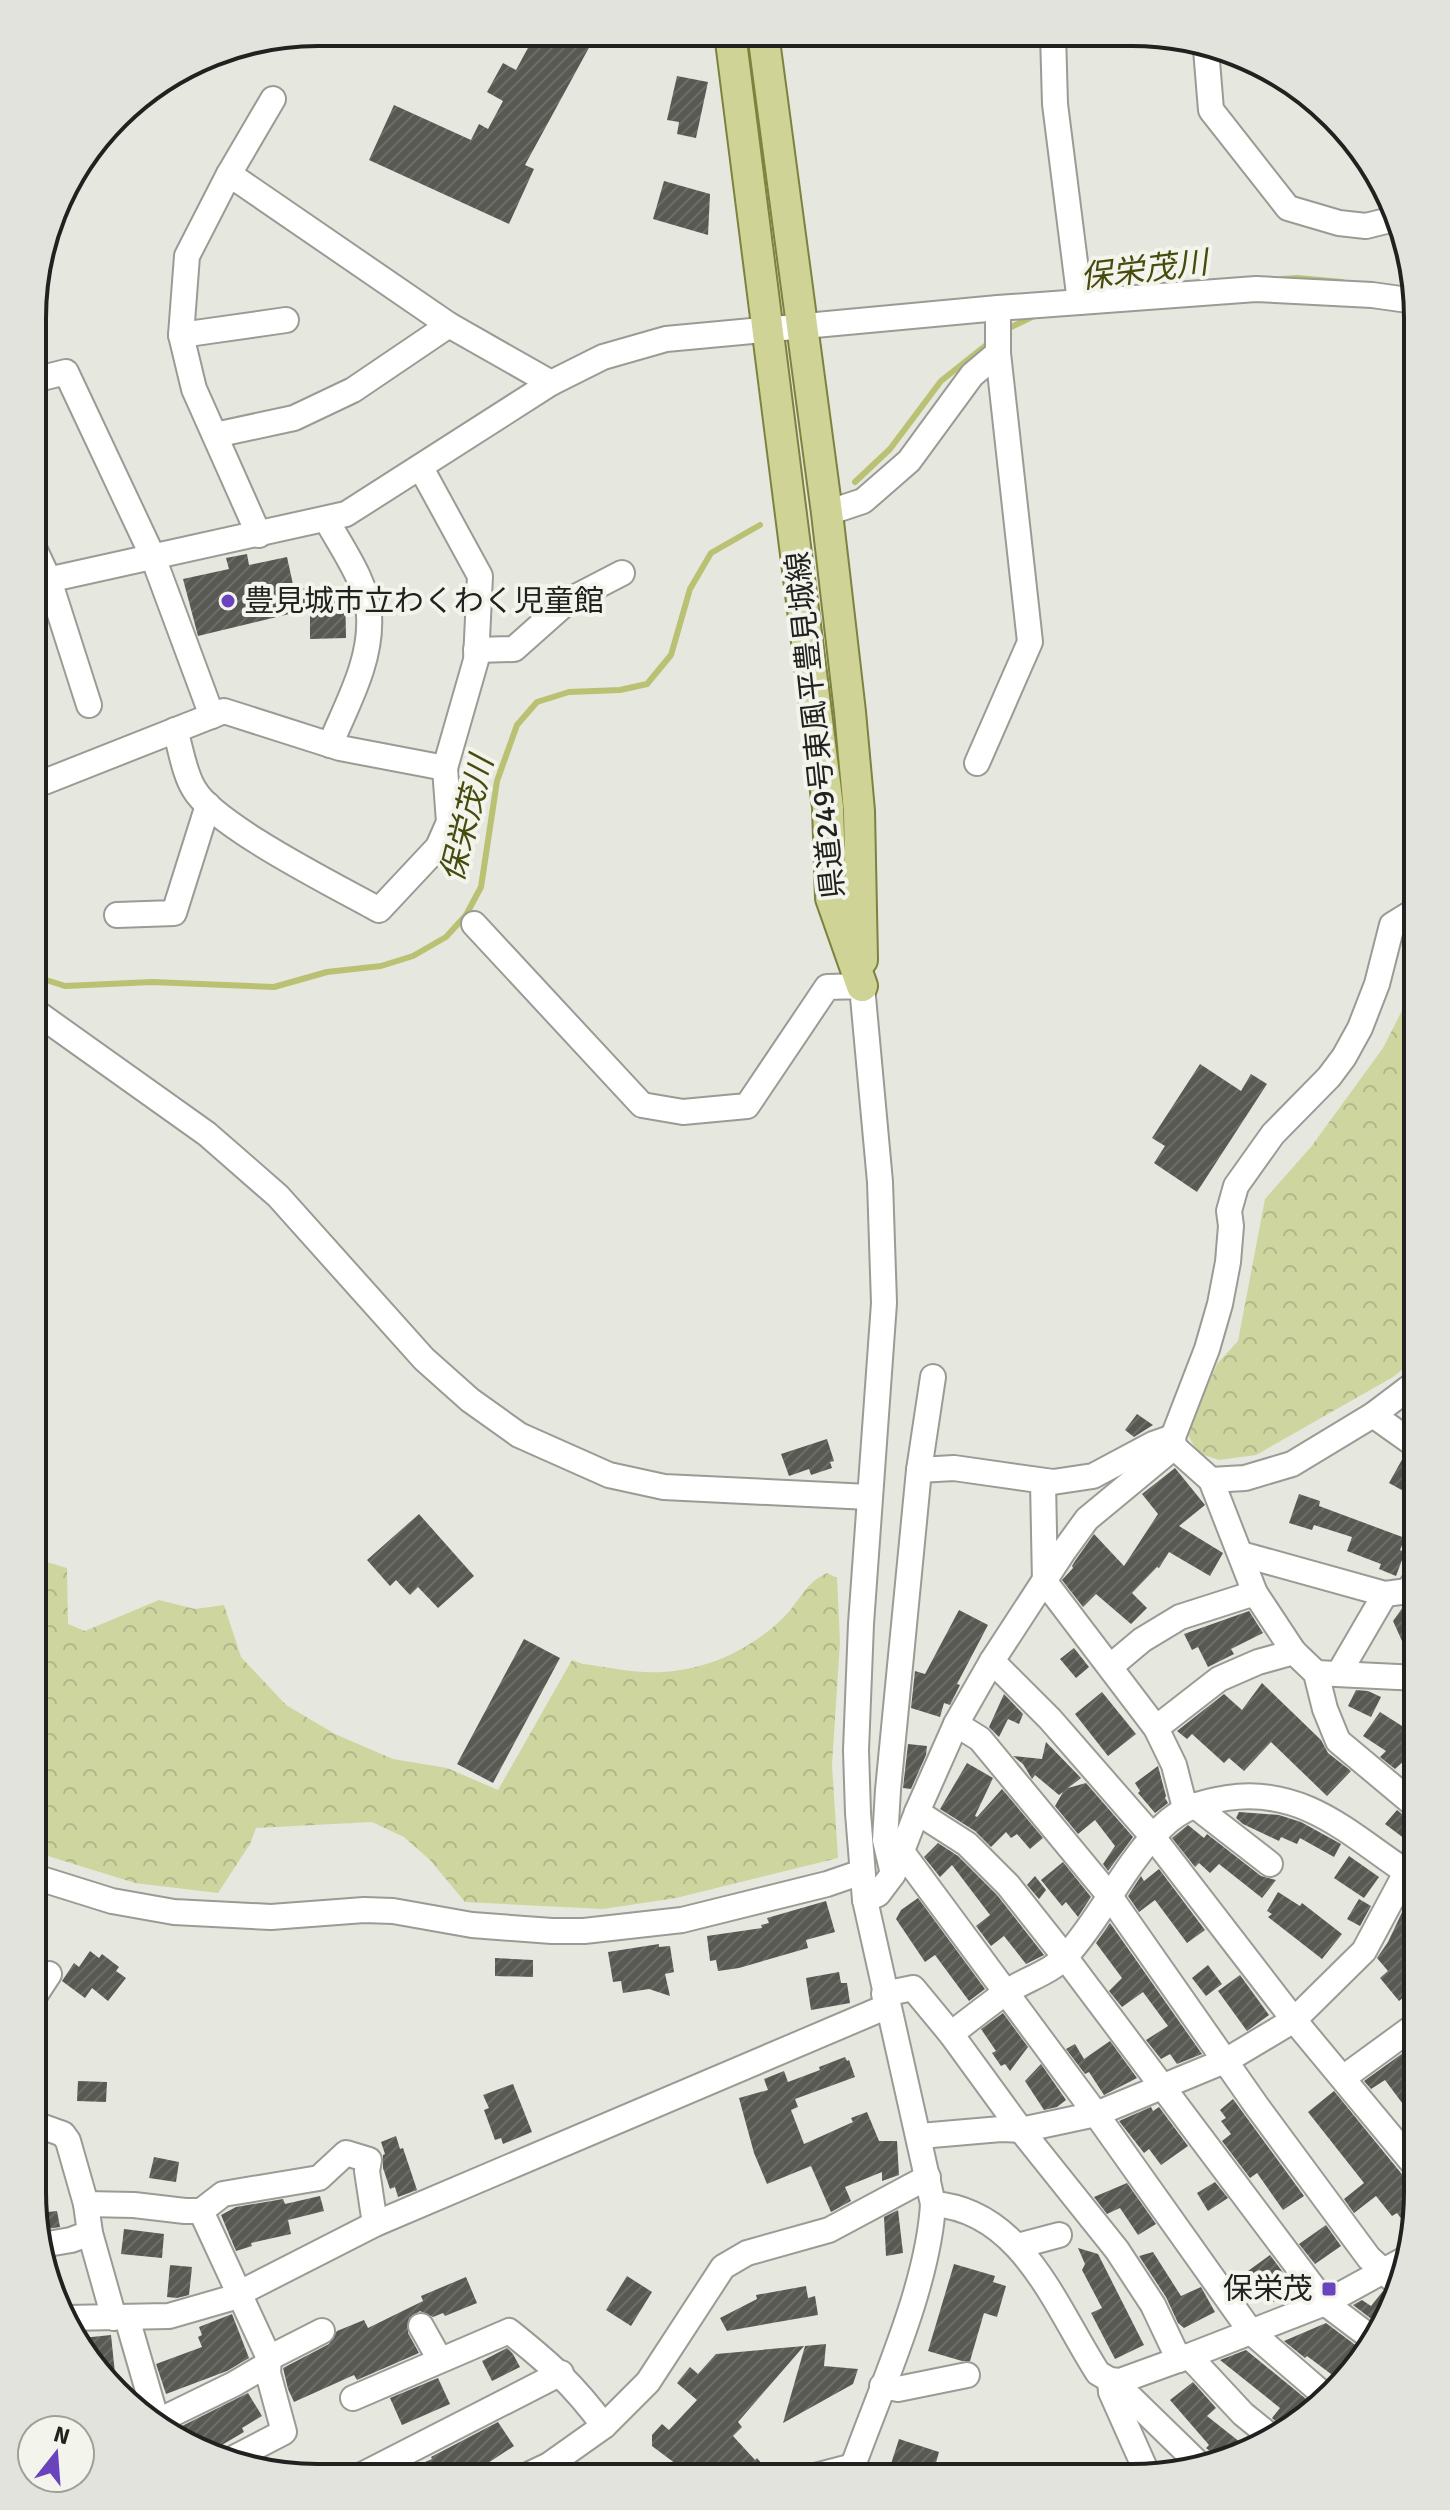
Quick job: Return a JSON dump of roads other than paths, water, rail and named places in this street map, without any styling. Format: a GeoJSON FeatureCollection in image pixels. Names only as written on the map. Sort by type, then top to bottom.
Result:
{"type":"FeatureCollection","features":[{"type":"Feature","properties":{"kind":"main road","name":"県道249号東風平豊見城線"},"geometry":{"type":"LineString","coordinates":[[732,46],[828,807],[831,898],[862,986]]}},
{"type":"Feature","properties":{"kind":"main road","name":"県道249号東風平豊見城線"},"geometry":{"type":"LineString","coordinates":[[765,46],[827,513],[859,811],[862,986]]}},
{"type":"Feature","properties":{"kind":"street"},"geometry":{"type":"LineString","coordinates":[[1053,46],[1055,104],[1080,302]]}},
{"type":"Feature","properties":{"kind":"street"},"geometry":{"type":"LineString","coordinates":[[1207,56],[1211,110],[1288,208],[1339,223],[1366,226],[1386,221]]}},
{"type":"Feature","properties":{"kind":"street"},"geometry":{"type":"LineString","coordinates":[[259,535],[194,389],[181,335],[187,256],[229,174],[273,99]]}},
{"type":"Feature","properties":{"kind":"street"},"geometry":{"type":"LineString","coordinates":[[229,174],[449,325],[551,383]]}},
{"type":"Feature","properties":{"kind":"street"},"geometry":{"type":"LineString","coordinates":[[46,580],[346,514],[551,383],[603,357],[666,339],[998,308],[1256,289],[1403,300]]}},
{"type":"Feature","properties":{"kind":"street"},"geometry":{"type":"LineString","coordinates":[[977,763],[1030,642],[998,353],[998,308]]}},
{"type":"Feature","properties":{"kind":"street"},"geometry":{"type":"LineString","coordinates":[[181,335],[286,320]]}},
{"type":"Feature","properties":{"kind":"street"},"geometry":{"type":"LineString","coordinates":[[215,435],[294,418],[342,396],[449,325]]}},
{"type":"Feature","properties":{"kind":"street"},"geometry":{"type":"LineString","coordinates":[[827,513],[863,501],[909,461],[972,375],[998,353]]}},
{"type":"Feature","properties":{"kind":"street"},"geometry":{"type":"LineString","coordinates":[[46,377],[66,372],[153,557],[212,716]]}},
{"type":"Feature","properties":{"kind":"street"},"geometry":{"type":"LineString","coordinates":[[175,730],[194,789],[208,805],[250,837],[379,910],[438,847],[449,822],[445,768],[476,660],[480,576],[421,468]]}},
{"type":"Feature","properties":{"kind":"street"},"geometry":{"type":"LineString","coordinates":[[326,519],[359,581],[369,613],[367,647],[359,676],[330,745]]}},
{"type":"Feature","properties":{"kind":"street"},"geometry":{"type":"LineString","coordinates":[[476,650],[514,649],[568,601],[622,573]]}},
{"type":"Feature","properties":{"kind":"street"},"geometry":{"type":"LineString","coordinates":[[46,592],[89,705]]}},
{"type":"Feature","properties":{"kind":"street"},"geometry":{"type":"LineString","coordinates":[[46,781],[224,711],[330,745],[445,768]]}},
{"type":"Feature","properties":{"kind":"street"},"geometry":{"type":"LineString","coordinates":[[117,915],[174,913],[208,805]]}},
{"type":"Feature","properties":{"kind":"street"},"geometry":{"type":"LineString","coordinates":[[865,1900],[878,1894],[898,1863],[956,1724],[992,1661],[1087,1519],[1173,1442],[1220,1304],[1228,1262],[1229,1211],[1236,1186],[1273,1134],[1329,1077],[1344,1057],[1360,1028],[1377,984],[1392,925],[1404,918]]}},
{"type":"Feature","properties":{"kind":"street"},"geometry":{"type":"LineString","coordinates":[[474,924],[642,1105],[683,1112],[747,1106],[827,987],[862,986],[884,1249],[881,1360],[869,1497],[856,1750],[862,1872],[886,2000],[920,2136],[933,2204],[932,2232],[922,2272],[854,2464]]}},
{"type":"Feature","properties":{"kind":"street"},"geometry":{"type":"LineString","coordinates":[[46,1019],[207,1134],[278,1196],[424,1359],[470,1400],[519,1435],[609,1475],[664,1487],[869,1497]]}},
{"type":"Feature","properties":{"kind":"street"},"geometry":{"type":"LineString","coordinates":[[933,1377],[919,1470],[885,1840],[898,1863],[1005,1993],[1096,2114],[1251,2332],[1318,2390]]}},
{"type":"Feature","properties":{"kind":"street"},"geometry":{"type":"LineString","coordinates":[[1211,1480],[1245,1478],[1292,1464],[1373,1415],[1403,1392]]}},
{"type":"Feature","properties":{"kind":"street"},"geometry":{"type":"LineString","coordinates":[[1373,1415],[1403,1437]]}},
{"type":"Feature","properties":{"kind":"street"},"geometry":{"type":"LineString","coordinates":[[1173,1442],[1211,1480],[1255,1593],[1294,1652],[1328,1673],[1403,1677]]}},
{"type":"Feature","properties":{"kind":"street"},"geometry":{"type":"LineString","coordinates":[[919,1470],[954,1468],[1043,1482],[1093,1476],[1153,1444],[1173,1442]]}},
{"type":"Feature","properties":{"kind":"street"},"geometry":{"type":"LineString","coordinates":[[1043,1482],[1045,1582],[1156,1728],[1190,1807],[1270,1864]]}},
{"type":"Feature","properties":{"kind":"street"},"geometry":{"type":"LineString","coordinates":[[1241,1554],[1403,1588]]}},
{"type":"Feature","properties":{"kind":"street"},"geometry":{"type":"LineString","coordinates":[[1111,1666],[1142,1640],[1180,1617],[1255,1593]]}},
{"type":"Feature","properties":{"kind":"street"},"geometry":{"type":"LineString","coordinates":[[1403,1593],[1328,1673],[1325,1709],[1338,1741],[1403,1795]]}},
{"type":"Feature","properties":{"kind":"street"},"geometry":{"type":"LineString","coordinates":[[1156,1728],[1219,1679],[1258,1662],[1294,1652]]}},
{"type":"Feature","properties":{"kind":"street"},"geometry":{"type":"LineString","coordinates":[[992,1661],[1050,1719],[1153,1837],[1294,2020],[1343,2078],[1403,2135]]}},
{"type":"Feature","properties":{"kind":"street"},"geometry":{"type":"LineString","coordinates":[[956,1724],[980,1739],[1109,1895],[1256,2105],[1390,2278]]}},
{"type":"Feature","properties":{"kind":"street"},"geometry":{"type":"LineString","coordinates":[[951,2034],[1005,1993],[1065,1957],[1153,1837],[1190,1807],[1265,1795],[1319,1814],[1403,1862]]}},
{"type":"Feature","properties":{"kind":"street"},"geometry":{"type":"LineString","coordinates":[[917,1812],[967,1844],[1008,1885],[1325,2303],[1365,2333]]}},
{"type":"Feature","properties":{"kind":"street"},"geometry":{"type":"LineString","coordinates":[[46,1880],[112,1901],[174,1912],[271,1917],[364,1910],[393,1911],[472,1925],[552,1931],[606,1929],[682,1920],[827,1884],[862,1872]]}},
{"type":"Feature","properties":{"kind":"street"},"geometry":{"type":"LineString","coordinates":[[920,2136],[1021,2130],[1096,2114],[1163,2089],[1227,2060],[1294,2020],[1364,1951],[1403,1886]]}},
{"type":"Feature","properties":{"kind":"street"},"geometry":{"type":"LineString","coordinates":[[46,1979],[49,1974]]}},
{"type":"Feature","properties":{"kind":"street"},"geometry":{"type":"LineString","coordinates":[[77,2318],[169,2316],[228,2299],[375,2224],[913,1988],[1117,2250],[1184,2358],[1263,2430]]}},
{"type":"Feature","properties":{"kind":"street"},"geometry":{"type":"LineString","coordinates":[[1343,2078],[1403,2034]]}},
{"type":"Feature","properties":{"kind":"street"},"geometry":{"type":"LineString","coordinates":[[46,2128],[63,2134],[68,2141],[86,2204],[90,2233],[152,2408]]}},
{"type":"Feature","properties":{"kind":"street"},"geometry":{"type":"LineString","coordinates":[[86,2204],[201,2211],[223,2194],[319,2178],[346,2153],[369,2160],[367,2171],[375,2224]]}},
{"type":"Feature","properties":{"kind":"street"},"geometry":{"type":"LineString","coordinates":[[550,2464],[604,2426],[648,2382],[723,2267],[747,2253],[829,2230],[928,2177]]}},
{"type":"Feature","properties":{"kind":"street"},"geometry":{"type":"LineString","coordinates":[[933,2204],[948,2205],[982,2219],[1018,2246],[1053,2297],[1098,2373],[1115,2380],[1192,2457]]}},
{"type":"Feature","properties":{"kind":"street"},"geometry":{"type":"LineString","coordinates":[[201,2211],[268,2361],[268,2373],[284,2432],[243,2453]]}},
{"type":"Feature","properties":{"kind":"street"},"geometry":{"type":"LineString","coordinates":[[51,2243],[90,2233]]}},
{"type":"Feature","properties":{"kind":"street"},"geometry":{"type":"LineString","coordinates":[[1018,2246],[1059,2235]]}},
{"type":"Feature","properties":{"kind":"street"},"geometry":{"type":"LineString","coordinates":[[1115,2380],[1184,2358],[1390,2279]]}},
{"type":"Feature","properties":{"kind":"street"},"geometry":{"type":"LineString","coordinates":[[421,2326],[440,2360]]}},
{"type":"Feature","properties":{"kind":"street"},"geometry":{"type":"LineString","coordinates":[[167,2418],[322,2331]]}},
{"type":"Feature","properties":{"kind":"street"},"geometry":{"type":"LineString","coordinates":[[353,2398],[509,2331],[561,2373],[604,2426]]}},
{"type":"Feature","properties":{"kind":"street"},"geometry":{"type":"LineString","coordinates":[[383,2464],[561,2373]]}},
{"type":"Feature","properties":{"kind":"street"},"geometry":{"type":"LineString","coordinates":[[882,2386],[898,2389],[967,2375]]}},
{"type":"Feature","properties":{"kind":"street"},"geometry":{"type":"LineString","coordinates":[[1115,2380],[1111,2392],[1143,2463]]}},
{"type":"Feature","properties":{"kind":"waterway","name":"保栄茂川"},"geometry":{"type":"LineString","coordinates":[[1282,279],[1342,282]]}},
{"type":"Feature","properties":{"kind":"waterway","name":"保栄茂川"},"geometry":{"type":"LineString","coordinates":[[1005,330],[1034,316]]}},
{"type":"Feature","properties":{"kind":"waterway","name":"保栄茂川"},"geometry":{"type":"LineString","coordinates":[[855,482],[890,449],[941,381],[990,342]]}},
{"type":"Feature","properties":{"kind":"waterway","name":"保栄茂川"},"geometry":{"type":"LineString","coordinates":[[46,980],[65,986],[152,982],[274,987],[327,972],[381,966],[413,956],[446,937],[466,915],[481,887],[497,781],[517,725],[537,702],[569,692],[620,690],[647,684],[671,655],[690,589],[711,553],[760,525]]}},
{"type":"Feature","properties":{"kind":"place","name":"豊見城市立わくわく児童館"},"geometry":{"type":"Point","coordinates":[228,601]}},
{"type":"Feature","properties":{"kind":"place","name":"保栄茂"},"geometry":{"type":"Point","coordinates":[1329,2289]}}]}
